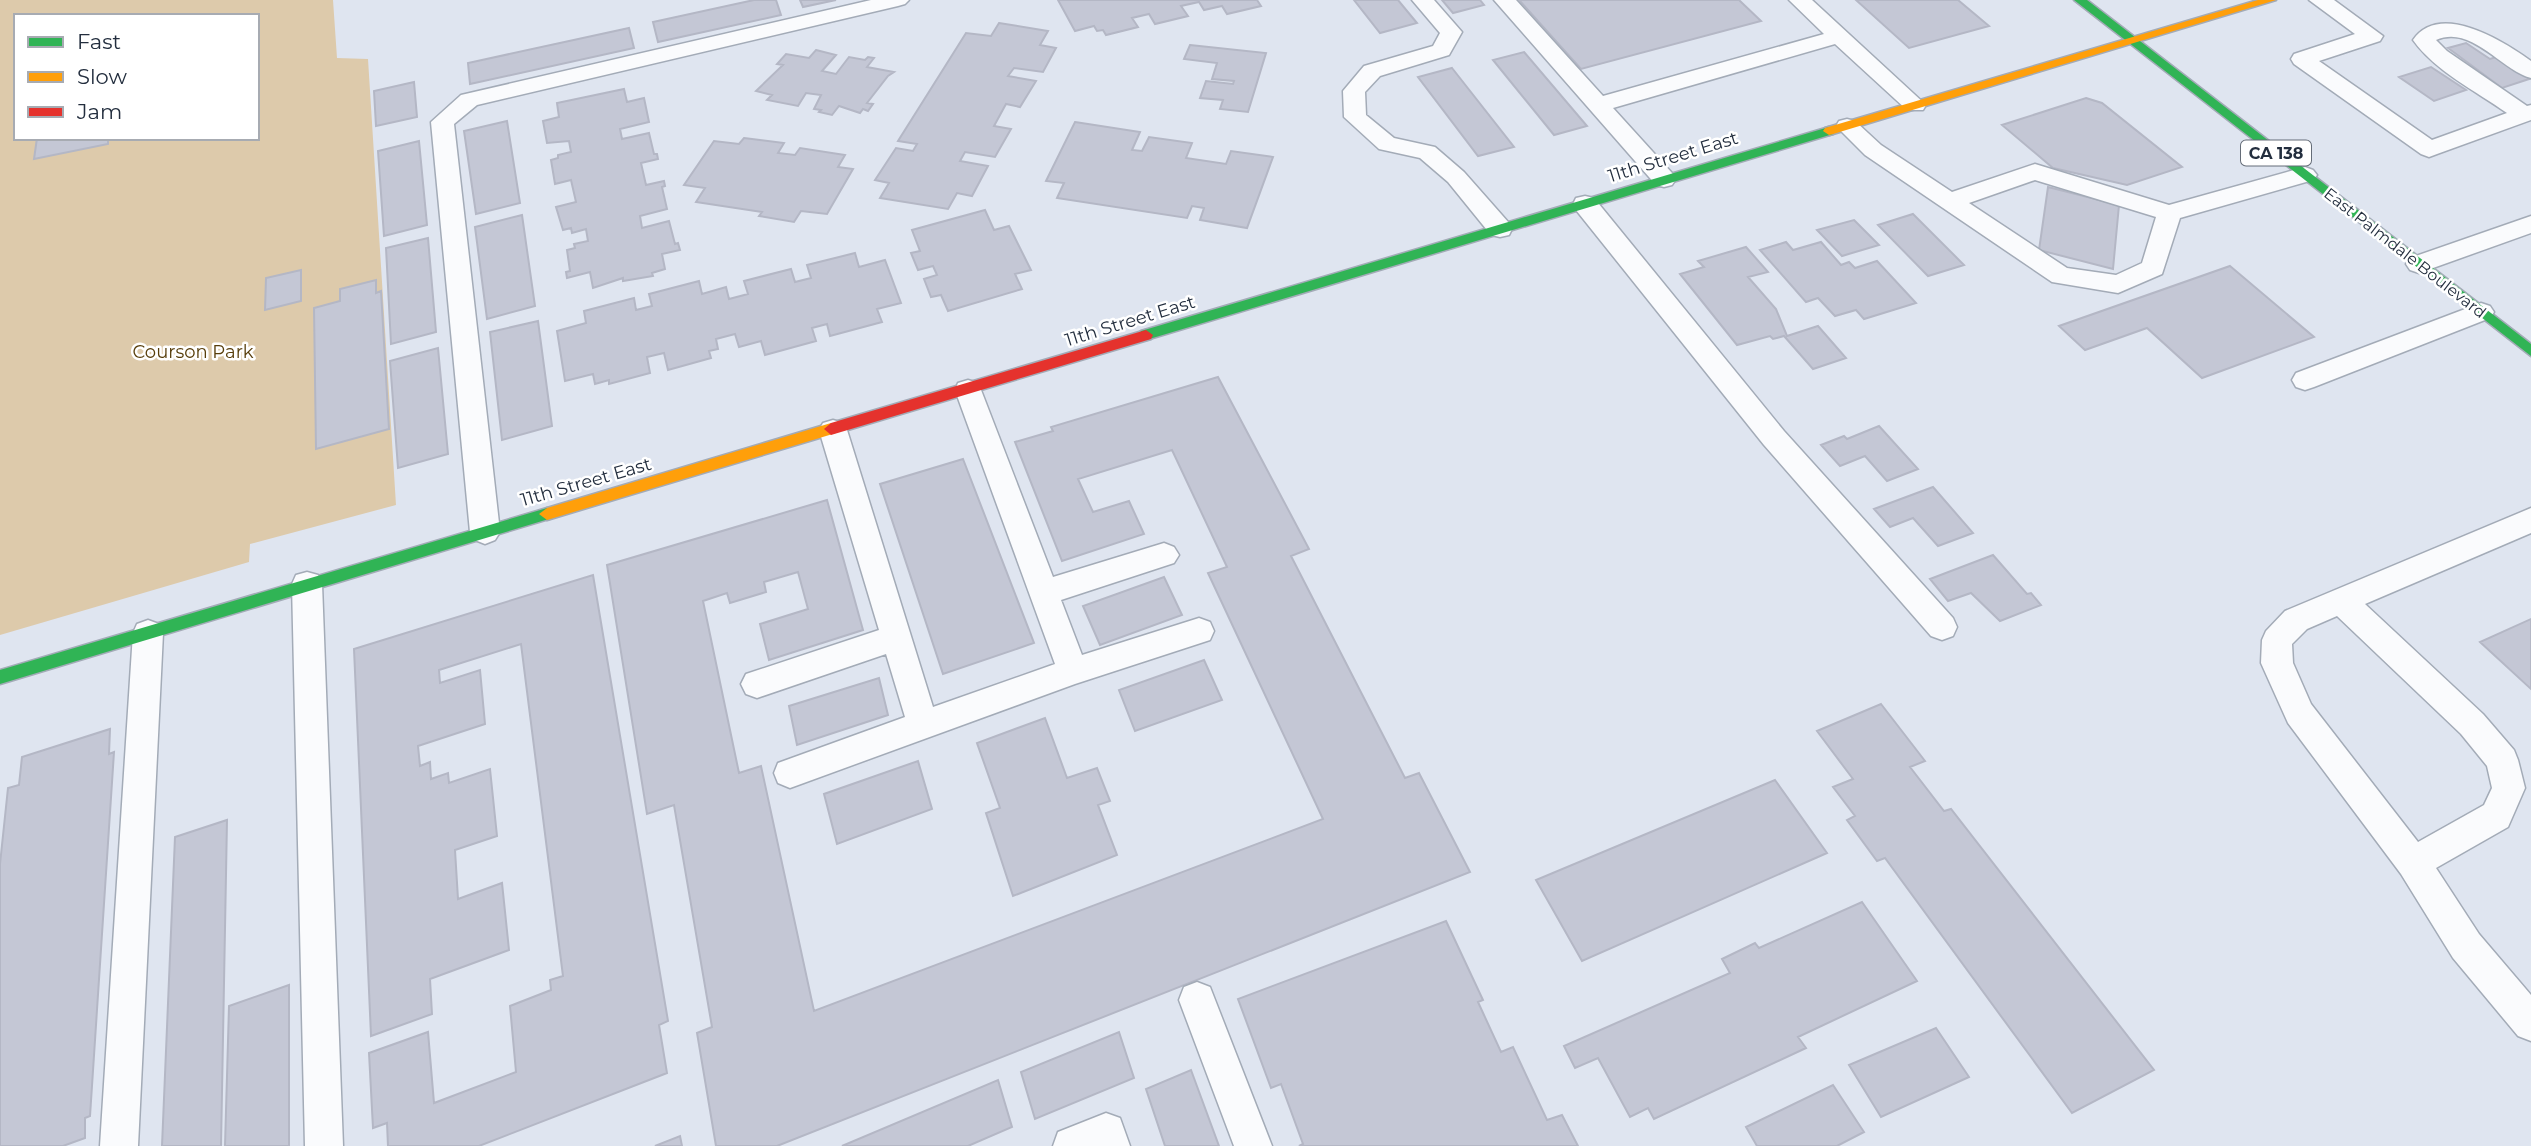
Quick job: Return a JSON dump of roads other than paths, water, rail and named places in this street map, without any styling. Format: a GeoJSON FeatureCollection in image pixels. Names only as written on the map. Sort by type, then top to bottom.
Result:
{"type":"FeatureCollection","features":[{"type":"Feature","properties":{"kind":"main road","name":"East Palmdale Boulevard"},"geometry":{"type":"LineString","coordinates":[[2080,0],[2531,351]]}},
{"type":"Feature","properties":{"kind":"main road","name":"11th Street East"},"geometry":{"type":"LineString","coordinates":[[0,677],[2270,0]]}},
{"type":"Feature","properties":{"kind":"lane"},"geometry":{"type":"LineString","coordinates":[[485,532],[442,122],[469,100],[898,0]]}},
{"type":"Feature","properties":{"kind":"lane"},"geometry":{"type":"LineString","coordinates":[[1423,0],[1451,32],[1441,50],[1372,71],[1354,91],[1355,117],[1387,144],[1427,152],[1456,177],[1500,229]]}},
{"type":"Feature","properties":{"kind":"lane"},"geometry":{"type":"LineString","coordinates":[[1505,0],[1664,179]]}},
{"type":"Feature","properties":{"kind":"lane"},"geometry":{"type":"LineString","coordinates":[[1800,0],[1914,104]]}},
{"type":"Feature","properties":{"kind":"lane"},"geometry":{"type":"LineString","coordinates":[[2320,0],[2372,36],[2302,60],[2429,149],[2528,113]]}},
{"type":"Feature","properties":{"kind":"lane"},"geometry":{"type":"LineString","coordinates":[[2528,113],[2439,56],[2424,40],[2431,32],[2446,29],[2466,32],[2490,43],[2531,71]]}},
{"type":"Feature","properties":{"kind":"lane"},"geometry":{"type":"LineString","coordinates":[[1598,104],[1840,36]]}},
{"type":"Feature","properties":{"kind":"lane"},"geometry":{"type":"LineString","coordinates":[[1847,126],[1873,150],[2061,275],[2118,284],[2153,268],[2169,213]]}},
{"type":"Feature","properties":{"kind":"lane"},"geometry":{"type":"LineString","coordinates":[[1950,201],[2035,172],[2169,213],[2305,175]]}},
{"type":"Feature","properties":{"kind":"lane"},"geometry":{"type":"LineString","coordinates":[[1585,204],[1774,438],[1942,627]]}},
{"type":"Feature","properties":{"kind":"lane"},"geometry":{"type":"LineString","coordinates":[[2419,264],[2531,224]]}},
{"type":"Feature","properties":{"kind":"lane"},"geometry":{"type":"LineString","coordinates":[[2305,380],[2481,313]]}},
{"type":"Feature","properties":{"kind":"lane"},"geometry":{"type":"LineString","coordinates":[[968,390],[1073,671]]}},
{"type":"Feature","properties":{"kind":"lane"},"geometry":{"type":"LineString","coordinates":[[832,430],[923,725]]}},
{"type":"Feature","properties":{"kind":"lane"},"geometry":{"type":"LineString","coordinates":[[2531,520],[2296,620],[2277,640],[2277,663],[2300,713],[2413,863],[2466,946],[2531,1023]]}},
{"type":"Feature","properties":{"kind":"lane"},"geometry":{"type":"LineString","coordinates":[[1043,593],[1164,555]]}},
{"type":"Feature","properties":{"kind":"lane"},"geometry":{"type":"LineString","coordinates":[[307,584],[324,1146]]}},
{"type":"Feature","properties":{"kind":"lane"},"geometry":{"type":"LineString","coordinates":[[2341,601],[2472,724],[2502,760],[2509,788],[2496,816],[2413,863]]}},
{"type":"Feature","properties":{"kind":"lane"},"geometry":{"type":"LineString","coordinates":[[790,773],[1073,671],[1199,631]]}},
{"type":"Feature","properties":{"kind":"lane"},"geometry":{"type":"LineString","coordinates":[[119,1146],[148,633]]}},
{"type":"Feature","properties":{"kind":"lane"},"geometry":{"type":"LineString","coordinates":[[757,684],[897,637]]}},
{"type":"Feature","properties":{"kind":"lane"},"geometry":{"type":"LineString","coordinates":[[1197,1000],[1253,1146]]}},
{"type":"Feature","properties":{"kind":"lane"},"geometry":{"type":"LineString","coordinates":[[1072,1146],[1106,1132],[1111,1146]]}},
{"type":"Feature","properties":{"kind":"park label","name":"Courson Park"},"geometry":{"type":"Point","coordinates":[193,352]}}]}
